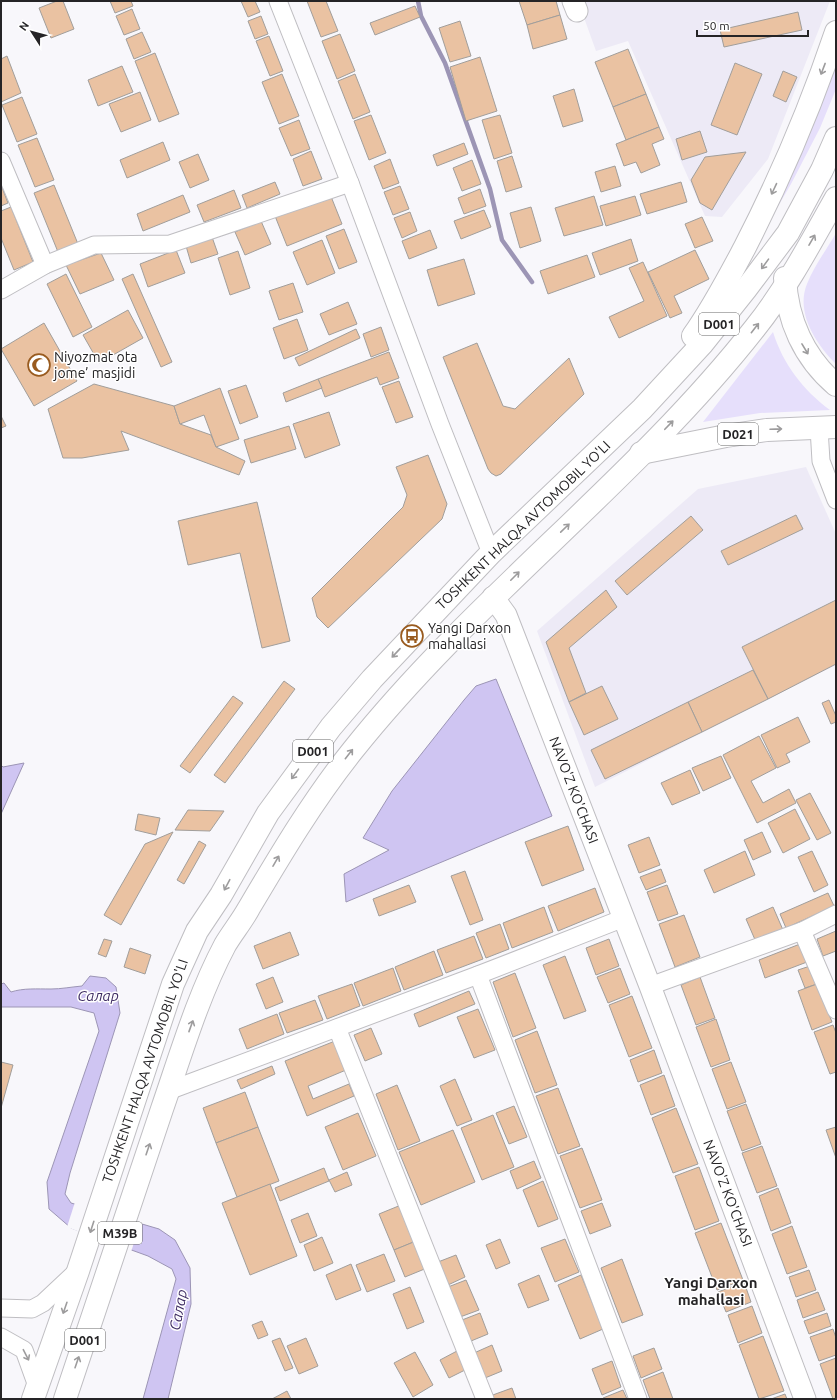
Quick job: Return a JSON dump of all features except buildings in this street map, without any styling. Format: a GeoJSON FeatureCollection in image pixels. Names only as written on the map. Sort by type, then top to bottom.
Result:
{"type":"FeatureCollection","features":[{"type":"Feature","properties":{"kind":"highway"},"geometry":{"type":"LineString","coordinates":[[642,409],[702,325],[766,206],[796,139],[836,32]]}},
{"type":"Feature","properties":{"kind":"highway","name":"D001"},"geometry":{"type":"LineString","coordinates":[[829,166],[836,138]]}},
{"type":"Feature","properties":{"kind":"highway","name":"TOSHKENT HALQA AVTOMOBIL YO'LI"},"geometry":{"type":"LineString","coordinates":[[35,1392],[78,1271],[173,984],[197,931],[221,895],[268,813],[308,757],[372,679],[491,553],[642,409],[703,343],[788,233],[829,166]]}},
{"type":"Feature","properties":{"kind":"highway","name":"TOSHKENT HALQA AVTOMOBIL YO'LI"},"geometry":{"type":"LineString","coordinates":[[64,1399],[168,1091],[202,997],[225,946],[248,910],[278,857],[332,777],[392,702],[493,597],[641,453],[719,372],[759,324],[785,285],[836,198]]}},
{"type":"Feature","properties":{"kind":"highway"},"geometry":{"type":"LineString","coordinates":[[788,233],[785,260],[785,285],[790,311],[799,337],[816,365],[836,385]]}},
{"type":"Feature","properties":{"kind":"highway","name":"D021"},"geometry":{"type":"LineString","coordinates":[[641,453],[726,436],[766,430],[827,428]]}},
{"type":"Feature","properties":{"kind":"highway"},"geometry":{"type":"LineString","coordinates":[[173,984],[202,997]]}},
{"type":"Feature","properties":{"kind":"street"},"geometry":{"type":"LineString","coordinates":[[278,1],[350,183],[440,424],[491,553]]}},
{"type":"Feature","properties":{"kind":"street"},"geometry":{"type":"LineString","coordinates":[[1,162],[45,265]]}},
{"type":"Feature","properties":{"kind":"street"},"geometry":{"type":"LineString","coordinates":[[1,290],[45,265],[94,245],[170,244],[350,183]]}},
{"type":"Feature","properties":{"kind":"street"},"geometry":{"type":"LineString","coordinates":[[827,428],[821,461],[836,500]]}},
{"type":"Feature","properties":{"kind":"street","name":"NAVO'Z KO'CHASI"},"geometry":{"type":"LineString","coordinates":[[493,597],[506,616],[624,918],[805,1399]]}},
{"type":"Feature","properties":{"kind":"street"},"geometry":{"type":"LineString","coordinates":[[650,986],[802,931],[836,914]]}},
{"type":"Feature","properties":{"kind":"street"},"geometry":{"type":"LineString","coordinates":[[168,1091],[478,976],[624,918]]}},
{"type":"Feature","properties":{"kind":"street"},"geometry":{"type":"LineString","coordinates":[[802,931],[836,1010]]}},
{"type":"Feature","properties":{"kind":"street"},"geometry":{"type":"LineString","coordinates":[[478,976],[638,1399]]}},
{"type":"Feature","properties":{"kind":"street"},"geometry":{"type":"LineString","coordinates":[[337,1028],[485,1399]]}},
{"type":"Feature","properties":{"kind":"street"},"geometry":{"type":"LineString","coordinates":[[1,1308],[32,1309],[43,1303],[78,1271]]}},
{"type":"Feature","properties":{"kind":"street"},"geometry":{"type":"LineString","coordinates":[[1,1337],[24,1350],[35,1392]]}},
{"type":"Feature","properties":{"kind":"shaded area"},"geometry":{"type":"Polygon","coordinates":[[[578,1],[830,1],[768,159],[722,217],[705,216],[628,41],[596,51],[578,1]]]}},
{"type":"Feature","properties":{"kind":"shaded area"},"geometry":{"type":"Polygon","coordinates":[[[836,67],[836,89],[820,128],[791,184],[749,256],[805,145],[836,67]]]}},
{"type":"Feature","properties":{"kind":"shaded area"},"geometry":{"type":"Polygon","coordinates":[[[836,233],[836,364],[822,348],[810,328],[804,306],[804,295],[810,277],[836,233]]]}},
{"type":"Feature","properties":{"kind":"shaded area"},"geometry":{"type":"Polygon","coordinates":[[[773,332],[782,355],[795,376],[811,394],[830,410],[760,413],[703,422],[773,332]]]}},
{"type":"Feature","properties":{"kind":"shaded area"},"geometry":{"type":"Polygon","coordinates":[[[806,467],[836,534],[836,665],[595,787],[537,631],[698,489],[806,467]]]}},
{"type":"Feature","properties":{"kind":"water"},"geometry":{"type":"Polygon","coordinates":[[[496,679],[552,816],[346,902],[344,874],[389,850],[363,838],[392,791],[476,686],[496,679]]]}},
{"type":"Feature","properties":{"kind":"water"},"geometry":{"type":"Polygon","coordinates":[[[24,763],[1,814],[1,765],[3,767],[24,763]]]}},
{"type":"Feature","properties":{"kind":"water","name":"Салар"},"geometry":{"type":"Polygon","coordinates":[[[90,976],[106,978],[116,987],[120,1013],[70,1173],[65,1194],[71,1203],[159,1229],[175,1240],[190,1268],[191,1304],[168,1399],[143,1399],[176,1279],[172,1269],[148,1256],[71,1228],[49,1209],[47,1182],[99,1031],[94,1013],[71,1007],[1,1007],[1,984],[4,983],[11,992],[25,989],[59,989],[82,986],[90,976]]]}},
{"type":"Feature","properties":{"kind":"pier"},"geometry":{"type":"Polygon","coordinates":[[[75,1202],[141,1221],[131,1252],[67,1227],[75,1202]]]}},
{"type":"Feature","properties":{"kind":"waterway"},"geometry":{"type":"LineString","coordinates":[[418,1],[421,16],[445,63],[490,189],[502,240],[532,282]]}},
{"type":"Feature","properties":{"kind":"place","name":"Niyozmat ota jome’ masjidi"},"geometry":{"type":"Point","coordinates":[39,365]}},
{"type":"Feature","properties":{"kind":"place","name":"Yangi Darxon mahallasi"},"geometry":{"type":"Point","coordinates":[412,636]}},
{"type":"Feature","properties":{"kind":"district","name":"Yangi Darxon mahallasi"},"geometry":{"type":"Point","coordinates":[711,1290]}}]}
